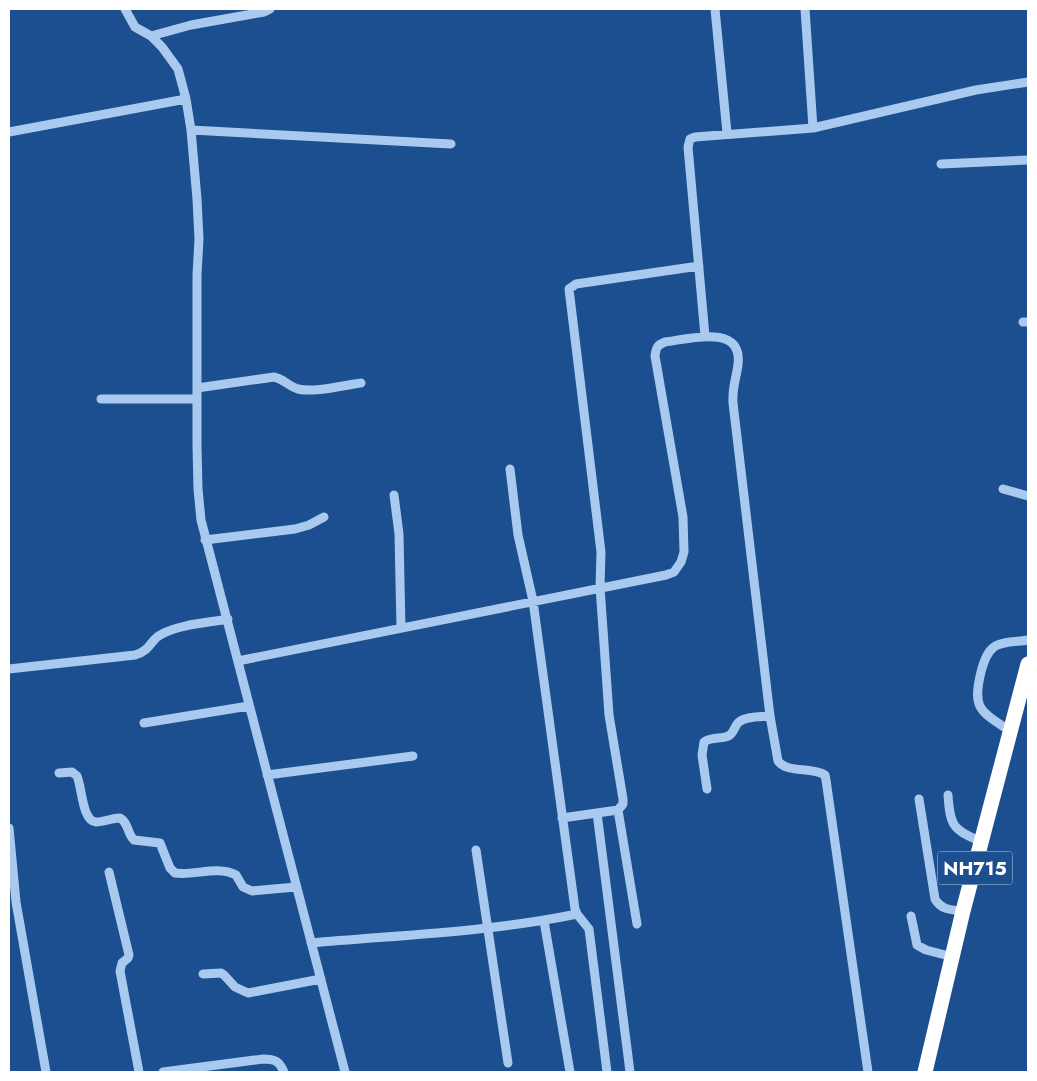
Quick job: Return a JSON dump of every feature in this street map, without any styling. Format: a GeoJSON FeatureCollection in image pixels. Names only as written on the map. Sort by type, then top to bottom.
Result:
{"type":"FeatureCollection","features":[{"type":"Feature","properties":{"kind":"highway","name":"NH715"},"geometry":{"type":"LineString","coordinates":[[924,1072],[963,911],[1028,664]]}},
{"type":"Feature","properties":{"kind":"street"},"geometry":{"type":"LineString","coordinates":[[125,9],[135,27],[151,36],[162,46],[178,69],[186,99],[198,199],[198,489],[205,540],[228,619],[345,1072]]}},
{"type":"Feature","properties":{"kind":"street"},"geometry":{"type":"LineString","coordinates":[[151,36],[191,25],[264,12],[270,9]]}},
{"type":"Feature","properties":{"kind":"street"},"geometry":{"type":"LineString","coordinates":[[715,9],[727,133]]}},
{"type":"Feature","properties":{"kind":"street"},"geometry":{"type":"LineString","coordinates":[[805,9],[813,128]]}},
{"type":"Feature","properties":{"kind":"street"},"geometry":{"type":"LineString","coordinates":[[705,336],[688,147],[690,139],[727,133],[813,128],[976,90],[1028,82]]}},
{"type":"Feature","properties":{"kind":"street"},"geometry":{"type":"LineString","coordinates":[[9,132],[186,99]]}},
{"type":"Feature","properties":{"kind":"street"},"geometry":{"type":"LineString","coordinates":[[191,130],[451,144]]}},
{"type":"Feature","properties":{"kind":"street"},"geometry":{"type":"LineString","coordinates":[[941,164],[1028,160]]}},
{"type":"Feature","properties":{"kind":"street"},"geometry":{"type":"LineString","coordinates":[[562,818],[618,810],[623,804],[624,799],[610,715],[600,587],[601,552],[569,289],[576,284],[699,266]]}},
{"type":"Feature","properties":{"kind":"street"},"geometry":{"type":"LineString","coordinates":[[238,661],[674,572],[681,562],[684,552],[683,517],[655,356],[656,349],[659,344],[705,336],[731,340],[736,346],[738,355],[738,365],[732,389],[733,403],[770,716],[778,761],[781,766],[820,772],[826,780],[868,1072]]}},
{"type":"Feature","properties":{"kind":"street"},"geometry":{"type":"LineString","coordinates":[[197,388],[274,377],[282,379],[300,389],[361,383]]}},
{"type":"Feature","properties":{"kind":"street"},"geometry":{"type":"LineString","coordinates":[[101,399],[197,399]]}},
{"type":"Feature","properties":{"kind":"street"},"geometry":{"type":"LineString","coordinates":[[510,469],[518,535],[533,601],[577,914],[589,928],[607,1072]]}},
{"type":"Feature","properties":{"kind":"street"},"geometry":{"type":"LineString","coordinates":[[1003,490],[1028,496]]}},
{"type":"Feature","properties":{"kind":"street"},"geometry":{"type":"LineString","coordinates":[[394,495],[399,534],[402,628]]}},
{"type":"Feature","properties":{"kind":"street"},"geometry":{"type":"LineString","coordinates":[[205,540],[295,529],[309,526],[324,516]]}},
{"type":"Feature","properties":{"kind":"street"},"geometry":{"type":"LineString","coordinates":[[9,669],[135,655],[144,652],[149,648],[154,639],[170,630],[228,619]]}},
{"type":"Feature","properties":{"kind":"street"},"geometry":{"type":"LineString","coordinates":[[1010,731],[983,711],[978,704],[976,690],[982,668],[994,647],[1004,643],[1028,640]]}},
{"type":"Feature","properties":{"kind":"street"},"geometry":{"type":"LineString","coordinates":[[144,723],[249,706]]}},
{"type":"Feature","properties":{"kind":"street"},"geometry":{"type":"LineString","coordinates":[[707,790],[702,755],[704,742],[712,738],[732,734],[738,723],[742,720],[770,716]]}},
{"type":"Feature","properties":{"kind":"street"},"geometry":{"type":"LineString","coordinates":[[267,775],[413,756]]}},
{"type":"Feature","properties":{"kind":"street"},"geometry":{"type":"LineString","coordinates":[[59,773],[72,772],[78,776],[85,812],[90,819],[96,822],[120,818],[126,823],[129,834],[134,840],[160,843],[163,846],[170,868],[175,873],[227,872],[236,875],[243,887],[252,890],[296,887]]}},
{"type":"Feature","properties":{"kind":"street"},"geometry":{"type":"LineString","coordinates":[[948,795],[949,812],[957,830],[982,842]]}},
{"type":"Feature","properties":{"kind":"street"},"geometry":{"type":"LineString","coordinates":[[919,799],[935,899],[940,906],[963,911]]}},
{"type":"Feature","properties":{"kind":"street"},"geometry":{"type":"LineString","coordinates":[[618,810],[638,924]]}},
{"type":"Feature","properties":{"kind":"street"},"geometry":{"type":"LineString","coordinates":[[597,813],[630,1072]]}},
{"type":"Feature","properties":{"kind":"street"},"geometry":{"type":"LineString","coordinates":[[9,828],[16,902],[46,1072]]}},
{"type":"Feature","properties":{"kind":"street"},"geometry":{"type":"LineString","coordinates":[[476,850],[508,1063]]}},
{"type":"Feature","properties":{"kind":"street"},"geometry":{"type":"LineString","coordinates":[[109,872],[129,955],[122,964],[120,971],[139,1072]]}},
{"type":"Feature","properties":{"kind":"street"},"geometry":{"type":"LineString","coordinates":[[311,943],[544,921],[577,914]]}},
{"type":"Feature","properties":{"kind":"street"},"geometry":{"type":"LineString","coordinates":[[911,916],[917,946],[953,957]]}},
{"type":"Feature","properties":{"kind":"street"},"geometry":{"type":"LineString","coordinates":[[544,921],[570,1072]]}},
{"type":"Feature","properties":{"kind":"street"},"geometry":{"type":"LineString","coordinates":[[204,974],[221,973],[244,993],[321,979]]}},
{"type":"Feature","properties":{"kind":"street"},"geometry":{"type":"LineString","coordinates":[[163,1072],[263,1059],[274,1059],[280,1064],[284,1072]]}}]}
